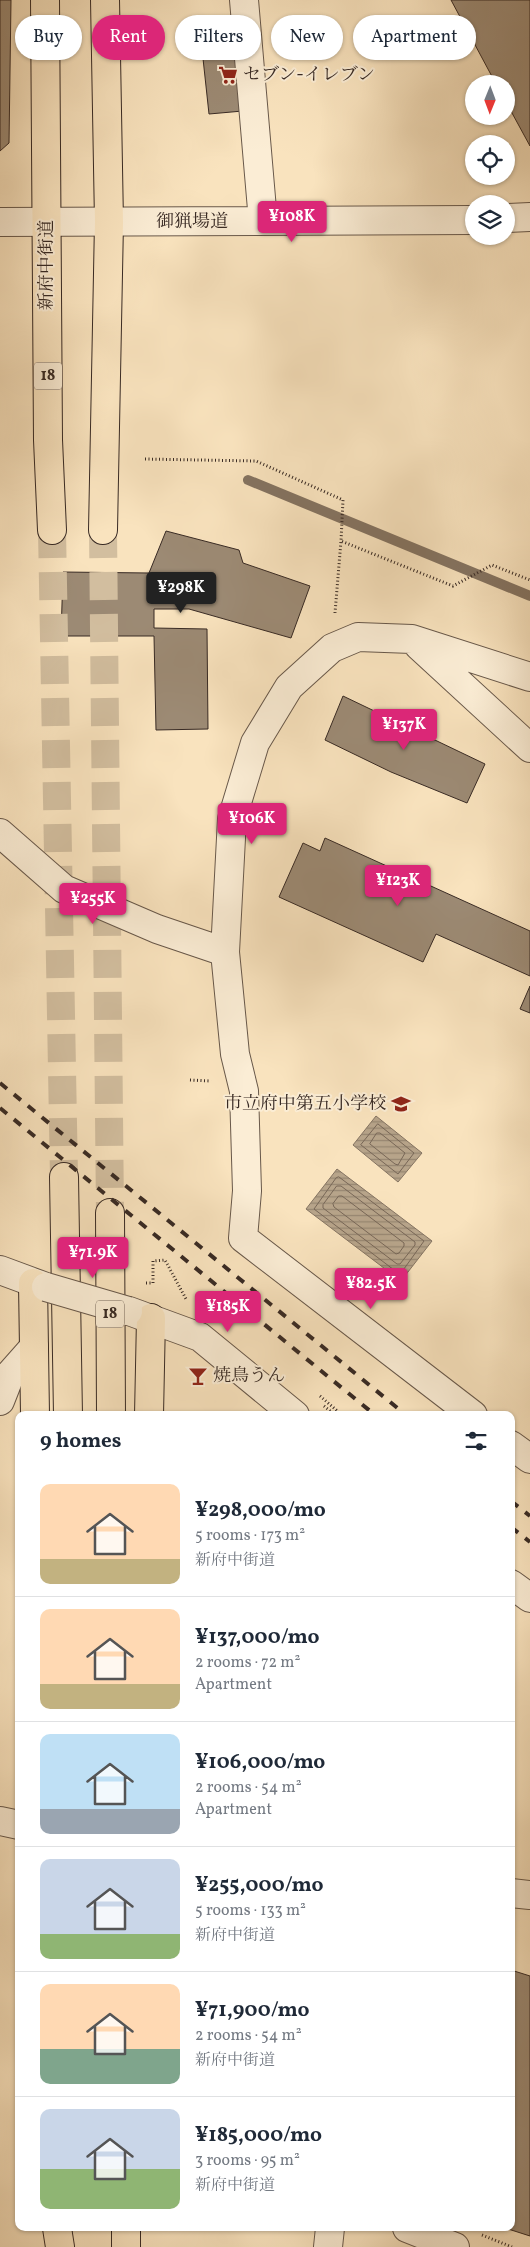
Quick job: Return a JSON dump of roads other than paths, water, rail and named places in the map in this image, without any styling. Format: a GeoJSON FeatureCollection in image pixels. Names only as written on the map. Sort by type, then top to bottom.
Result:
{"type":"FeatureCollection","features":[{"type":"Feature","properties":{"kind":"main road","name":"新府中街道"},"geometry":{"type":"LineString","coordinates":[[45,0],[48,440],[52,530]]}},
{"type":"Feature","properties":{"kind":"main road"},"geometry":{"type":"LineString","coordinates":[[103,530],[109,222],[105,0]]}},
{"type":"Feature","properties":{"kind":"main road"},"geometry":{"type":"LineString","coordinates":[[64,1176],[68,1411]]}},
{"type":"Feature","properties":{"kind":"main road","name":"18"},"geometry":{"type":"LineString","coordinates":[[110,1213],[111,1411]]}},
{"type":"Feature","properties":{"kind":"main road"},"geometry":{"type":"LineString","coordinates":[[35,1411],[34,1347],[39,1285]]}},
{"type":"Feature","properties":{"kind":"main road"},"geometry":{"type":"LineString","coordinates":[[140,1315],[149,1411]]}},
{"type":"Feature","properties":{"kind":"main road"},"geometry":{"type":"LineString","coordinates":[[57,2231],[60,2247]]}},
{"type":"Feature","properties":{"kind":"main road"},"geometry":{"type":"LineString","coordinates":[[72,2231],[72,2247]]}},
{"type":"Feature","properties":{"kind":"main road"},"geometry":{"type":"LineString","coordinates":[[126,2231],[126,2247]]}},
{"type":"Feature","properties":{"kind":"street"},"geometry":{"type":"LineString","coordinates":[[244,0],[263,222]]}},
{"type":"Feature","properties":{"kind":"street"},"geometry":{"type":"LineString","coordinates":[[515,218],[530,217]]}},
{"type":"Feature","properties":{"kind":"street","name":"御猟場道"},"geometry":{"type":"LineString","coordinates":[[0,222],[465,220]]}},
{"type":"Feature","properties":{"kind":"street"},"geometry":{"type":"LineString","coordinates":[[468,1411],[243,1238],[247,1191],[244,1091],[235,1054],[225,952],[232,819],[255,743],[289,687],[332,648],[358,637],[412,639],[530,677]]}},
{"type":"Feature","properties":{"kind":"street"},"geometry":{"type":"LineString","coordinates":[[412,639],[530,748]]}},
{"type":"Feature","properties":{"kind":"street"},"geometry":{"type":"LineString","coordinates":[[0,833],[64,890],[157,929],[225,952]]}},
{"type":"Feature","properties":{"kind":"street"},"geometry":{"type":"LineString","coordinates":[[0,1270],[39,1285],[140,1315],[200,1337],[290,1411]]}},
{"type":"Feature","properties":{"kind":"street"},"geometry":{"type":"LineString","coordinates":[[0,1402],[11,1373],[34,1347]]}},
{"type":"Feature","properties":{"kind":"street"},"geometry":{"type":"LineString","coordinates":[[515,1448],[530,1459]]}},
{"type":"Feature","properties":{"kind":"street"},"geometry":{"type":"LineString","coordinates":[[515,1587],[530,1598]]}},
{"type":"Feature","properties":{"kind":"street"},"geometry":{"type":"LineString","coordinates":[[0,1821],[15,1824]]}},
{"type":"Feature","properties":{"kind":"street"},"geometry":{"type":"LineString","coordinates":[[515,1893],[530,1895]]}},
{"type":"Feature","properties":{"kind":"street"},"geometry":{"type":"LineString","coordinates":[[328,2247],[330,2231]]}},
{"type":"Feature","properties":{"kind":"street"},"geometry":{"type":"LineString","coordinates":[[415,2231],[455,2247]]}},
{"type":"Feature","properties":{"kind":"water"},"geometry":{"type":"Polygon","coordinates":[[[376,1116],[422,1153],[398,1182],[353,1145],[376,1116]]]}},
{"type":"Feature","properties":{"kind":"water"},"geometry":{"type":"Polygon","coordinates":[[[337,1169],[432,1241],[401,1281],[306,1209],[337,1169]]]}},
{"type":"Feature","properties":{"kind":"waterway"},"geometry":{"type":"LineString","coordinates":[[248,480],[530,596]]}},
{"type":"Feature","properties":{"kind":"tunnel"},"geometry":{"type":"LineString","coordinates":[[52,530],[64,1177]]}},
{"type":"Feature","properties":{"kind":"tunnel"},"geometry":{"type":"LineString","coordinates":[[103,530],[110,1213]]}},
{"type":"Feature","properties":{"kind":"railway"},"geometry":{"type":"LineString","coordinates":[[0,1083],[401,1411]]}},
{"type":"Feature","properties":{"kind":"railway"},"geometry":{"type":"LineString","coordinates":[[0,1108],[370,1411]]}},
{"type":"Feature","properties":{"kind":"railway"},"geometry":{"type":"LineString","coordinates":[[515,1504],[530,1516]]}},
{"type":"Feature","properties":{"kind":"railway"},"geometry":{"type":"LineString","coordinates":[[515,1530],[530,1542]]}},
{"type":"Feature","properties":{"kind":"place","name":"セブン-イレブン"},"geometry":{"type":"Point","coordinates":[228,75]}},
{"type":"Feature","properties":{"kind":"place","name":"市立府中第五小学校"},"geometry":{"type":"Point","coordinates":[401,1104]}},
{"type":"Feature","properties":{"kind":"place","name":"焼鳥うん"},"geometry":{"type":"Point","coordinates":[198,1376]}}]}
